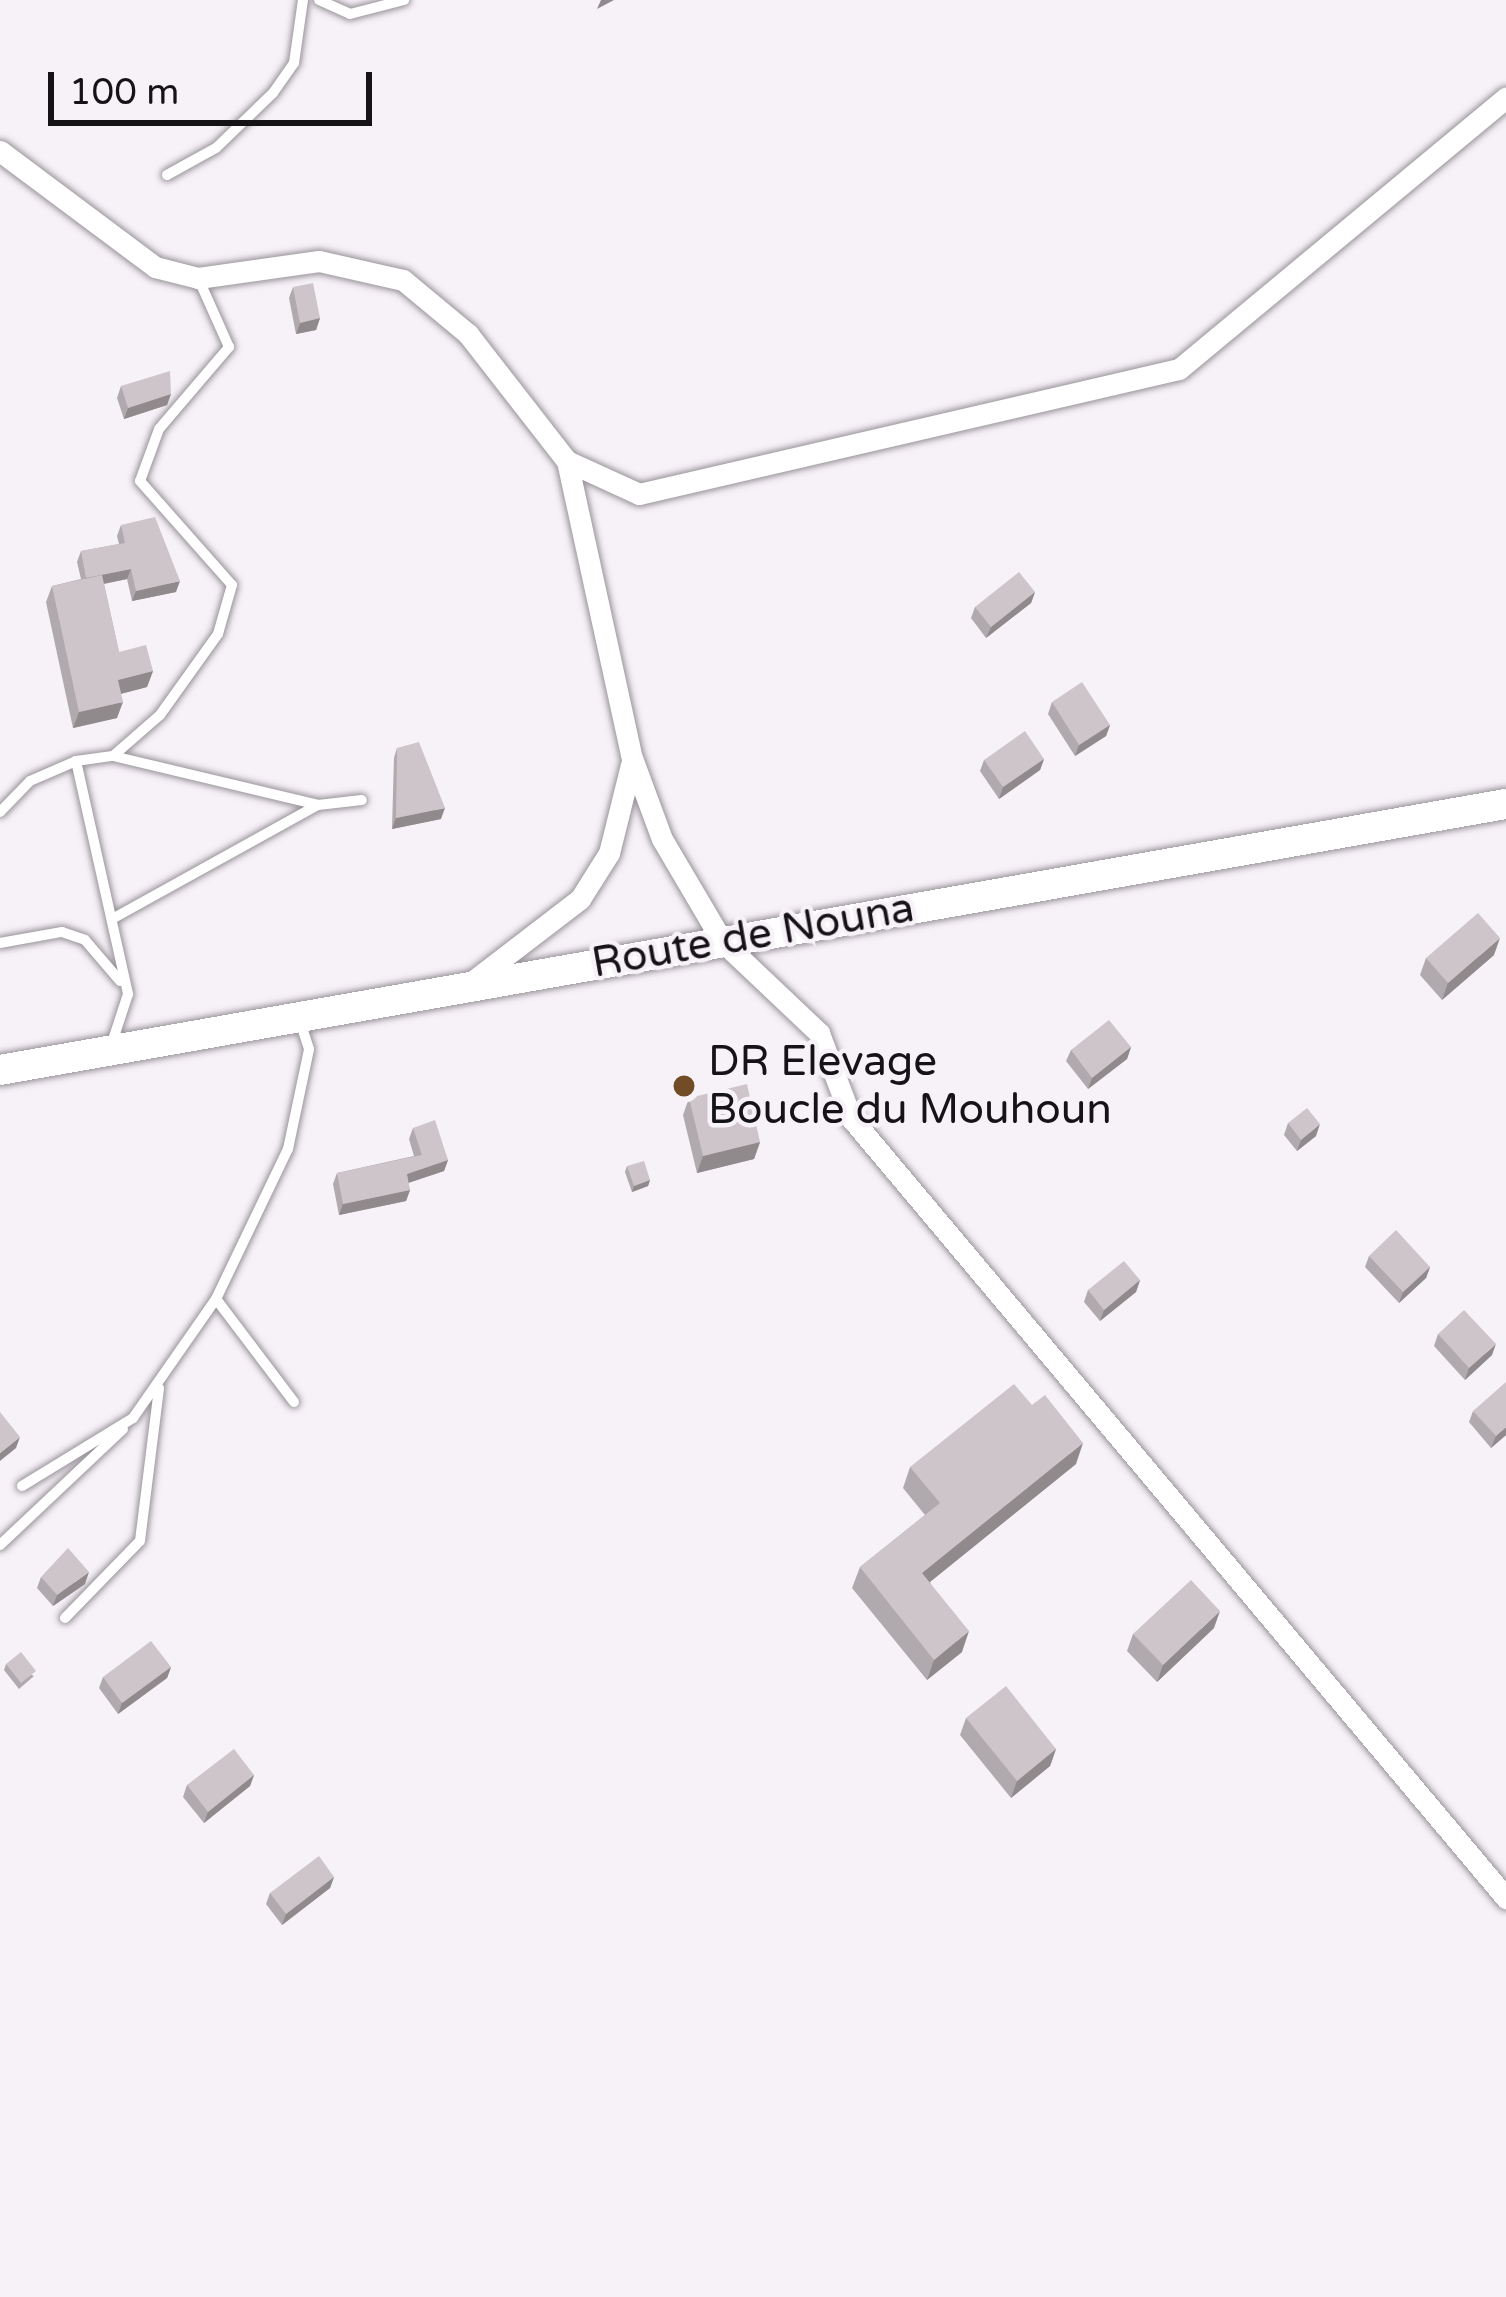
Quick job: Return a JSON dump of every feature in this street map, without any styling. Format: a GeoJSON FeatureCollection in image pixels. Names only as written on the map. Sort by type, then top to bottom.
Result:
{"type":"FeatureCollection","features":[{"type":"Feature","properties":{"kind":"main road","name":"Route de Nouna"},"geometry":{"type":"LineString","coordinates":[[0,1070],[1506,804]]}},
{"type":"Feature","properties":{"kind":"street"},"geometry":{"type":"LineString","coordinates":[[567,460],[640,494],[676,491],[1179,369],[1506,98]]}},
{"type":"Feature","properties":{"kind":"street"},"geometry":{"type":"LineString","coordinates":[[0,152],[118,244],[198,278],[319,261],[403,280],[468,334],[567,460],[632,758],[662,839],[722,941],[819,1033],[851,1118],[1506,1898]]}},
{"type":"Feature","properties":{"kind":"street"},"geometry":{"type":"LineString","coordinates":[[466,986],[580,899],[609,853],[632,758]]}},
{"type":"Feature","properties":{"kind":"lane"},"geometry":{"type":"LineString","coordinates":[[167,176],[216,148],[273,93],[293,63],[303,0]]}},
{"type":"Feature","properties":{"kind":"lane"},"geometry":{"type":"LineString","coordinates":[[319,0],[350,14],[404,0]]}},
{"type":"Feature","properties":{"kind":"lane"},"geometry":{"type":"LineString","coordinates":[[113,756],[218,634],[232,585],[140,481],[159,429],[229,347],[198,278]]}},
{"type":"Feature","properties":{"kind":"lane"},"geometry":{"type":"LineString","coordinates":[[0,812],[30,781],[76,761],[113,756],[318,806]]}},
{"type":"Feature","properties":{"kind":"lane"},"geometry":{"type":"LineString","coordinates":[[76,761],[128,994],[109,1050]]}},
{"type":"Feature","properties":{"kind":"lane"},"geometry":{"type":"LineString","coordinates":[[112,919],[318,806],[362,800]]}},
{"type":"Feature","properties":{"kind":"lane"},"geometry":{"type":"LineString","coordinates":[[0,943],[62,932],[85,940],[128,994]]}},
{"type":"Feature","properties":{"kind":"lane"},"geometry":{"type":"LineString","coordinates":[[0,1545],[133,1418],[216,1299],[288,1149],[309,1048],[298,1015]]}},
{"type":"Feature","properties":{"kind":"lane"},"geometry":{"type":"LineString","coordinates":[[216,1299],[293,1402]]}},
{"type":"Feature","properties":{"kind":"lane"},"geometry":{"type":"LineString","coordinates":[[65,1618],[140,1541],[159,1384]]}},
{"type":"Feature","properties":{"kind":"lane"},"geometry":{"type":"LineString","coordinates":[[22,1486],[133,1418]]}},
{"type":"Feature","properties":{"kind":"building"},"geometry":{"type":"Polygon","coordinates":[[[313,283],[320,318],[300,323],[293,287],[313,283]]]}},
{"type":"Feature","properties":{"kind":"building"},"geometry":{"type":"Polygon","coordinates":[[[170,371],[171,394],[128,408],[121,386],[170,371]]]}},
{"type":"Feature","properties":{"kind":"building"},"geometry":{"type":"Polygon","coordinates":[[[155,517],[180,581],[136,591],[131,569],[86,578],[81,551],[125,543],[121,525],[155,517]]]}},
{"type":"Feature","properties":{"kind":"building"},"geometry":{"type":"Polygon","coordinates":[[[1019,572],[1035,592],[991,627],[975,607],[1019,572]]]}},
{"type":"Feature","properties":{"kind":"building"},"geometry":{"type":"Polygon","coordinates":[[[102,575],[119,652],[146,645],[153,671],[118,680],[123,702],[79,712],[52,586],[102,575]]]}},
{"type":"Feature","properties":{"kind":"building"},"geometry":{"type":"Polygon","coordinates":[[[1082,682],[1110,725],[1079,745],[1052,702],[1082,682]]]}},
{"type":"Feature","properties":{"kind":"building"},"geometry":{"type":"Polygon","coordinates":[[[1025,731],[1044,759],[1003,787],[984,760],[1025,731]]]}},
{"type":"Feature","properties":{"kind":"building"},"geometry":{"type":"Polygon","coordinates":[[[419,742],[445,808],[396,818],[397,748],[419,742]]]}},
{"type":"Feature","properties":{"kind":"building"},"geometry":{"type":"Polygon","coordinates":[[[1478,913],[1500,938],[1448,983],[1426,958],[1478,913]]]}},
{"type":"Feature","properties":{"kind":"building"},"geometry":{"type":"Polygon","coordinates":[[[1109,1020],[1131,1047],[1092,1078],[1071,1050],[1109,1020]]]}},
{"type":"Feature","properties":{"kind":"building"},"geometry":{"type":"Polygon","coordinates":[[[747,1084],[760,1142],[703,1156],[689,1098],[747,1084]]]}},
{"type":"Feature","properties":{"kind":"building"},"geometry":{"type":"Polygon","coordinates":[[[1307,1108],[1320,1124],[1301,1140],[1288,1123],[1307,1108]]]}},
{"type":"Feature","properties":{"kind":"building"},"geometry":{"type":"Polygon","coordinates":[[[435,1120],[448,1160],[407,1174],[410,1190],[343,1204],[337,1173],[422,1155],[413,1128],[435,1120]]]}},
{"type":"Feature","properties":{"kind":"building"},"geometry":{"type":"Polygon","coordinates":[[[644,1161],[650,1180],[634,1186],[627,1166],[644,1161]]]}},
{"type":"Feature","properties":{"kind":"building"},"geometry":{"type":"Polygon","coordinates":[[[1396,1230],[1430,1267],[1403,1292],[1369,1256],[1396,1230]]]}},
{"type":"Feature","properties":{"kind":"building"},"geometry":{"type":"Polygon","coordinates":[[[1124,1261],[1140,1280],[1104,1310],[1088,1290],[1124,1261]]]}},
{"type":"Feature","properties":{"kind":"building"},"geometry":{"type":"Polygon","coordinates":[[[1464,1310],[1496,1344],[1469,1368],[1438,1334],[1464,1310]]]}},
{"type":"Feature","properties":{"kind":"building"},"geometry":{"type":"Polygon","coordinates":[[[1506,1382],[1506,1427],[1496,1436],[1473,1411],[1506,1382]]]}},
{"type":"Feature","properties":{"kind":"building"},"geometry":{"type":"Polygon","coordinates":[[[1014,1384],[1032,1405],[1045,1395],[1083,1443],[922,1573],[969,1631],[934,1660],[860,1567],[940,1503],[910,1467],[1014,1384]]]}},
{"type":"Feature","properties":{"kind":"building"},"geometry":{"type":"Polygon","coordinates":[[[0,1412],[20,1437],[0,1453],[0,1412]]]}},
{"type":"Feature","properties":{"kind":"building"},"geometry":{"type":"Polygon","coordinates":[[[68,1548],[89,1572],[57,1595],[41,1577],[68,1548]]]}},
{"type":"Feature","properties":{"kind":"building"},"geometry":{"type":"Polygon","coordinates":[[[1191,1580],[1220,1611],[1163,1665],[1133,1634],[1191,1580]]]}},
{"type":"Feature","properties":{"kind":"building"},"geometry":{"type":"Polygon","coordinates":[[[151,1641],[171,1667],[122,1703],[103,1677],[151,1641]]]}},
{"type":"Feature","properties":{"kind":"building"},"geometry":{"type":"Polygon","coordinates":[[[21,1652],[36,1671],[21,1683],[6,1664],[21,1652]]]}},
{"type":"Feature","properties":{"kind":"building"},"geometry":{"type":"Polygon","coordinates":[[[1006,1686],[1056,1749],[1017,1781],[966,1718],[1006,1686]]]}},
{"type":"Feature","properties":{"kind":"building"},"geometry":{"type":"Polygon","coordinates":[[[234,1749],[254,1775],[208,1812],[187,1785],[234,1749]]]}},
{"type":"Feature","properties":{"kind":"building"},"geometry":{"type":"Polygon","coordinates":[[[319,1856],[334,1877],[286,1914],[270,1893],[319,1856]]]}},
{"type":"Feature","properties":{"kind":"place","name":"DR Elevage Boucle du Mouhoun"},"geometry":{"type":"Point","coordinates":[684,1086]}}]}
